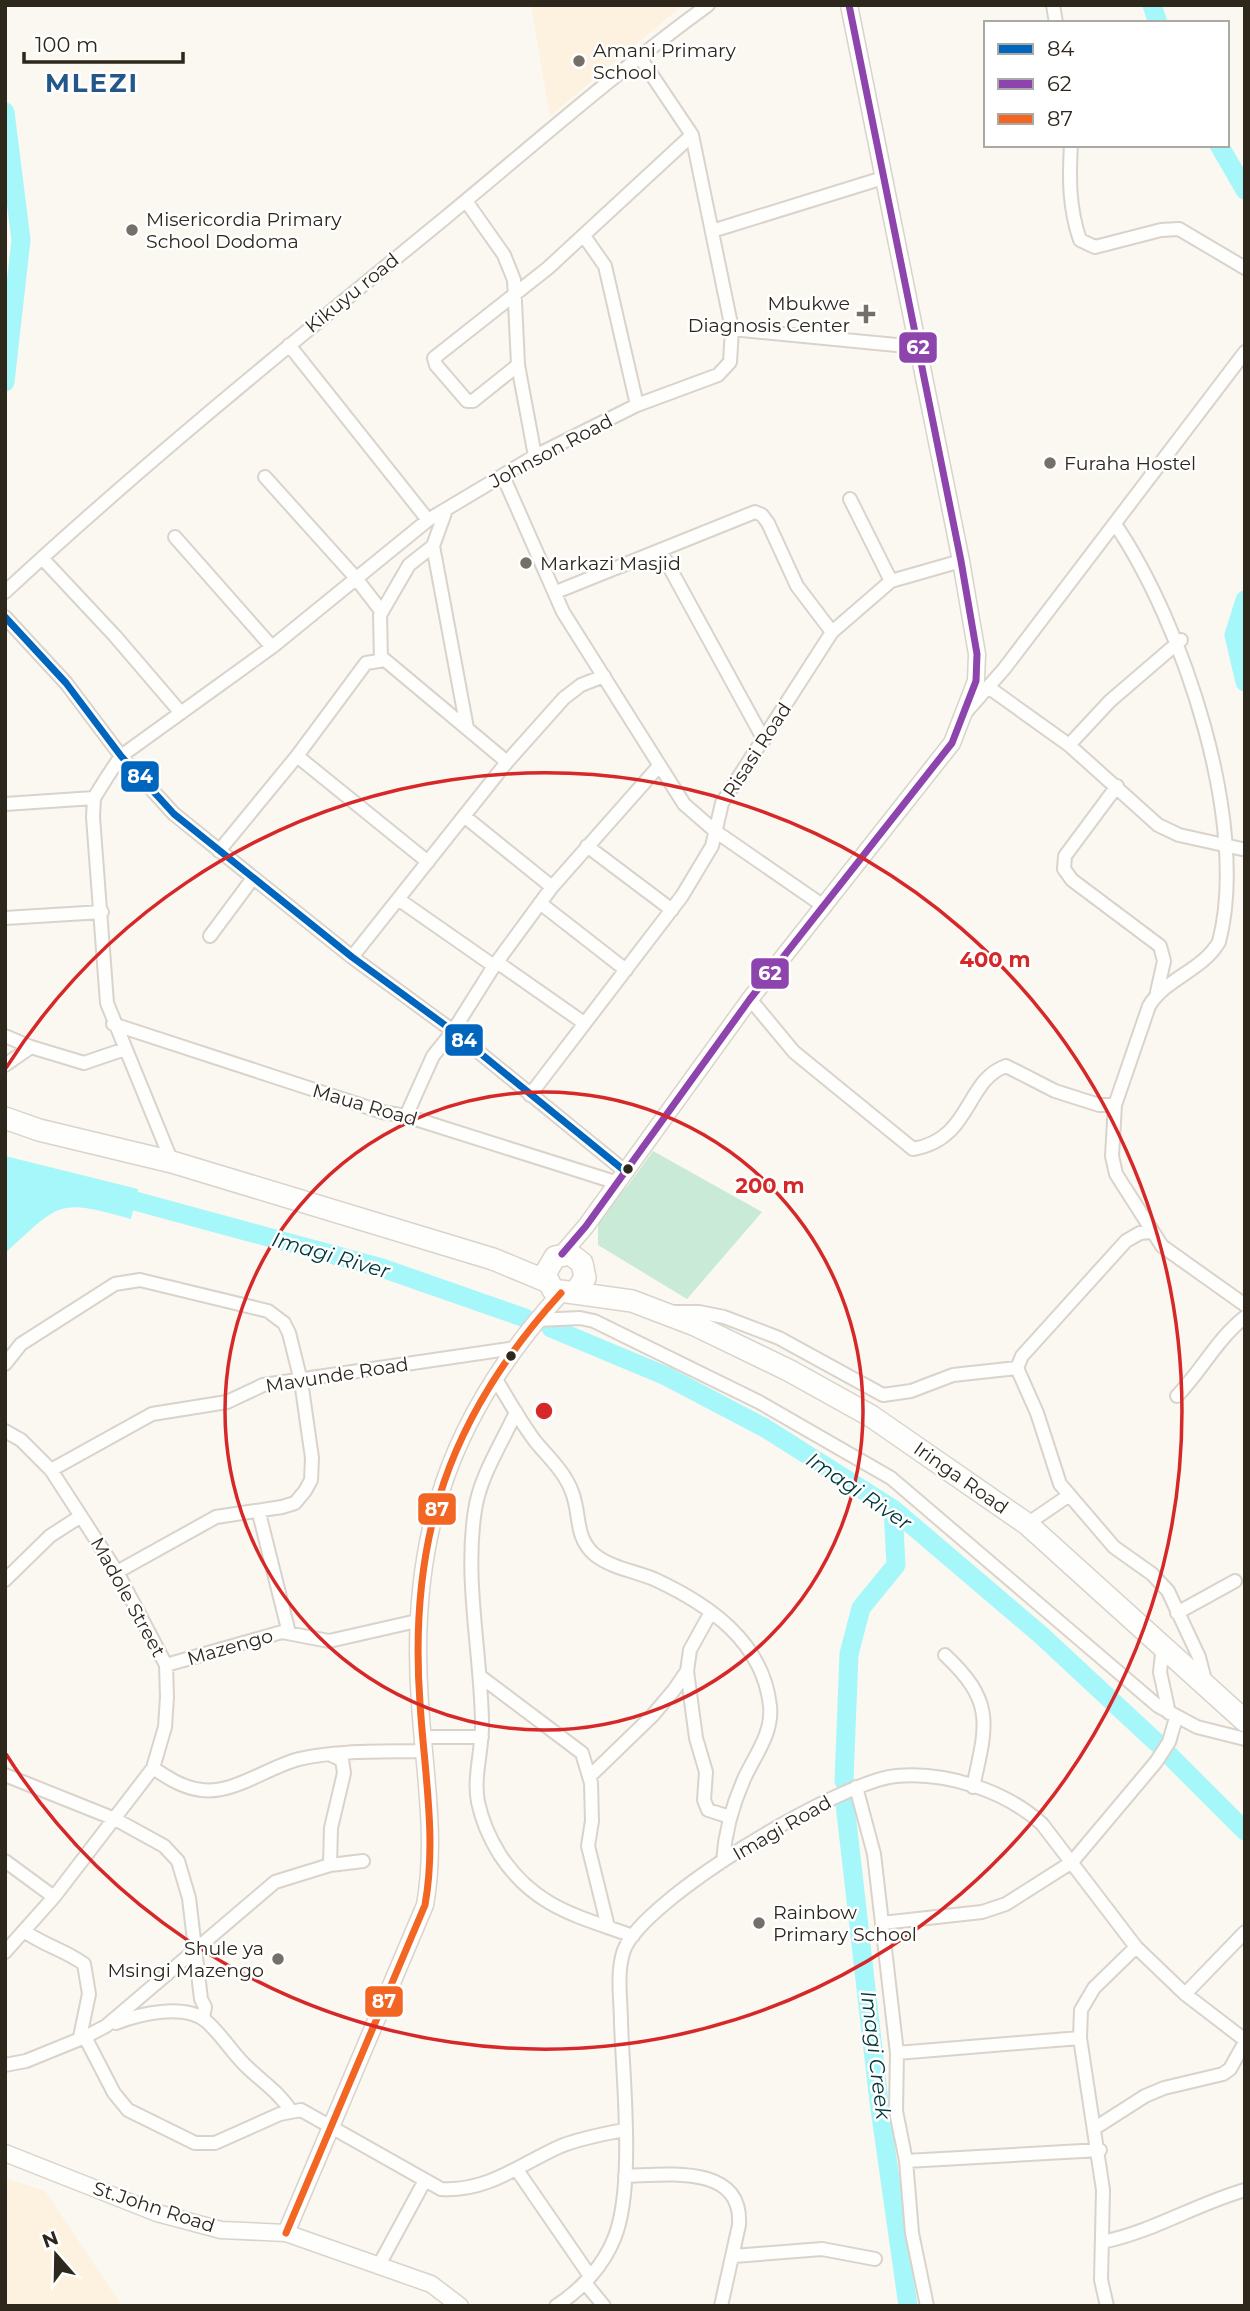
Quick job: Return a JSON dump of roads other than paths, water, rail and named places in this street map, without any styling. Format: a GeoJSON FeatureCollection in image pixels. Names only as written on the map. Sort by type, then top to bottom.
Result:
{"type":"FeatureCollection","features":[{"type":"Feature","properties":{"kind":"highway"},"geometry":{"type":"LineString","coordinates":[[5,1118],[40,1130],[172,1162],[493,1259],[558,1287],[632,1301]]}},
{"type":"Feature","properties":{"kind":"highway"},"geometry":{"type":"LineString","coordinates":[[493,1259],[558,1255],[577,1257],[584,1267],[632,1301]]}},
{"type":"Feature","properties":{"kind":"highway"},"geometry":{"type":"LineString","coordinates":[[558,1255],[546,1267],[558,1287]]}},
{"type":"Feature","properties":{"kind":"highway"},"geometry":{"type":"LineString","coordinates":[[558,1287],[582,1285],[584,1267]]}},
{"type":"Feature","properties":{"kind":"highway","name":"Iringa Road"},"geometry":{"type":"LineString","coordinates":[[632,1301],[790,1371],[871,1416],[942,1462],[1027,1524],[1245,1721]]}},
{"type":"Feature","properties":{"kind":"street","name":"Kikuyu road"},"geometry":{"type":"LineString","coordinates":[[5,592],[289,345],[639,55],[708,5]]}},
{"type":"Feature","properties":{"kind":"street"},"geometry":{"type":"LineString","coordinates":[[558,1255],[586,1226],[750,999],[944,754],[966,712],[976,681],[977,654],[961,561],[849,5]]}},
{"type":"Feature","properties":{"kind":"street","name":"Johnson Road"},"geometry":{"type":"LineString","coordinates":[[121,756],[272,648],[355,577],[428,520],[535,456],[637,405],[718,375],[730,362],[732,329],[692,135],[639,55]]}},
{"type":"Feature","properties":{"kind":"street"},"geometry":{"type":"LineString","coordinates":[[519,365],[473,401],[467,401],[436,365],[434,358],[514,296],[584,236],[692,135]]}},
{"type":"Feature","properties":{"kind":"street"},"geometry":{"type":"LineString","coordinates":[[1071,147],[1069,187],[1073,221],[1080,240],[1095,247],[1161,230],[1179,229],[1245,268]]}},
{"type":"Feature","properties":{"kind":"street"},"geometry":{"type":"LineString","coordinates":[[712,231],[883,178]]}},
{"type":"Feature","properties":{"kind":"street"},"geometry":{"type":"LineString","coordinates":[[466,201],[504,255],[514,280],[519,365],[535,456]]}},
{"type":"Feature","properties":{"kind":"street"},"geometry":{"type":"LineString","coordinates":[[584,236],[605,266],[637,405]]}},
{"type":"Feature","properties":{"kind":"street"},"geometry":{"type":"LineString","coordinates":[[732,329],[917,347]]}},
{"type":"Feature","properties":{"kind":"street"},"geometry":{"type":"LineString","coordinates":[[289,345],[428,520]]}},
{"type":"Feature","properties":{"kind":"street"},"geometry":{"type":"LineString","coordinates":[[966,712],[1115,524],[1245,352]]}},
{"type":"Feature","properties":{"kind":"street"},"geometry":{"type":"LineString","coordinates":[[503,476],[564,612],[689,810],[715,831],[825,906]]}},
{"type":"Feature","properties":{"kind":"street"},"geometry":{"type":"LineString","coordinates":[[265,477],[355,577],[382,612]]}},
{"type":"Feature","properties":{"kind":"street"},"geometry":{"type":"LineString","coordinates":[[850,499],[891,581]]}},
{"type":"Feature","properties":{"kind":"street"},"geometry":{"type":"LineString","coordinates":[[381,660],[382,612],[409,565],[433,545],[446,510]]}},
{"type":"Feature","properties":{"kind":"street"},"geometry":{"type":"LineString","coordinates":[[556,592],[747,513],[762,514],[797,586],[832,632]]}},
{"type":"Feature","properties":{"kind":"street"},"geometry":{"type":"LineString","coordinates":[[1115,524],[1147,571],[1181,640],[1219,728]]}},
{"type":"Feature","properties":{"kind":"street"},"geometry":{"type":"LineString","coordinates":[[175,537],[272,648]]}},
{"type":"Feature","properties":{"kind":"street"},"geometry":{"type":"LineString","coordinates":[[433,545],[467,728]]}},
{"type":"Feature","properties":{"kind":"street"},"geometry":{"type":"LineString","coordinates":[[660,550],[764,740]]}},
{"type":"Feature","properties":{"kind":"street"},"geometry":{"type":"LineString","coordinates":[[42,558],[115,636],[181,713]]}},
{"type":"Feature","properties":{"kind":"street","name":"Risasi Road"},"geometry":{"type":"LineString","coordinates":[[530,1095],[672,909],[705,860],[722,803],[832,632],[891,581],[961,561]]}},
{"type":"Feature","properties":{"kind":"street"},"geometry":{"type":"LineString","coordinates":[[5,617],[66,683],[121,756],[174,814],[352,957],[453,1031],[530,1095],[622,1178]]}},
{"type":"Feature","properties":{"kind":"street"},"geometry":{"type":"LineString","coordinates":[[1069,745],[1110,701],[1181,640]]}},
{"type":"Feature","properties":{"kind":"street"},"geometry":{"type":"LineString","coordinates":[[219,851],[297,757],[366,663],[381,660],[507,761]]}},
{"type":"Feature","properties":{"kind":"street"},"geometry":{"type":"LineString","coordinates":[[352,957],[507,761],[564,698],[581,685],[604,676]]}},
{"type":"Feature","properties":{"kind":"street"},"geometry":{"type":"LineString","coordinates":[[988,687],[1069,745],[1168,831],[1241,843],[1234,905],[1219,942],[1196,967],[1157,992]]}},
{"type":"Feature","properties":{"kind":"street"},"geometry":{"type":"LineString","coordinates":[[121,756],[94,798],[94,839],[102,912],[107,1003],[113,1024],[172,1162]]}},
{"type":"Feature","properties":{"kind":"street"},"geometry":{"type":"LineString","coordinates":[[297,757],[428,862]]}},
{"type":"Feature","properties":{"kind":"street"},"geometry":{"type":"LineString","coordinates":[[406,1116],[433,1056],[453,1031],[496,964],[552,887],[659,766]]}},
{"type":"Feature","properties":{"kind":"street"},"geometry":{"type":"LineString","coordinates":[[1117,786],[1065,856],[1064,869],[1072,880],[1160,946],[1164,961],[1157,992],[1142,1021],[1115,1105],[1112,1156],[1116,1174],[1151,1232],[1175,1257],[1245,1305]]}},
{"type":"Feature","properties":{"kind":"street"},"geometry":{"type":"LineString","coordinates":[[5,803],[94,798]]}},
{"type":"Feature","properties":{"kind":"street"},"geometry":{"type":"LineString","coordinates":[[464,816],[552,887]]}},
{"type":"Feature","properties":{"kind":"street"},"geometry":{"type":"LineString","coordinates":[[587,846],[672,909]]}},
{"type":"Feature","properties":{"kind":"street"},"geometry":{"type":"LineString","coordinates":[[210,936],[253,878]]}},
{"type":"Feature","properties":{"kind":"street"},"geometry":{"type":"LineString","coordinates":[[398,899],[584,1023]]}},
{"type":"Feature","properties":{"kind":"street"},"geometry":{"type":"LineString","coordinates":[[541,903],[626,970]]}},
{"type":"Feature","properties":{"kind":"street"},"geometry":{"type":"LineString","coordinates":[[5,918],[102,912]]}},
{"type":"Feature","properties":{"kind":"street"},"geometry":{"type":"LineString","coordinates":[[750,999],[794,1052],[913,1149],[931,1146],[951,1132],[989,1078],[1006,1066],[1055,1091],[1098,1105],[1115,1105]]}},
{"type":"Feature","properties":{"kind":"street","name":"Maua Road"},"geometry":{"type":"LineString","coordinates":[[113,1024],[382,1112],[406,1116],[622,1178]]}},
{"type":"Feature","properties":{"kind":"street"},"geometry":{"type":"LineString","coordinates":[[5,1036],[31,1047],[85,1063],[125,1049]]}},
{"type":"Feature","properties":{"kind":"street"},"geometry":{"type":"LineString","coordinates":[[5,1065],[31,1047]]}},
{"type":"Feature","properties":{"kind":"street"},"geometry":{"type":"LineString","coordinates":[[584,1267],[586,1226]]}},
{"type":"Feature","properties":{"kind":"street"},"geometry":{"type":"LineString","coordinates":[[1151,1232],[1140,1233],[1126,1241],[1021,1356],[1017,1368],[1037,1413],[1060,1484],[1114,1547],[1152,1574],[1168,1591],[1199,1657],[1206,1685]]}},
{"type":"Feature","properties":{"kind":"street"},"geometry":{"type":"LineString","coordinates":[[5,1363],[21,1345],[115,1284],[140,1280],[268,1311],[277,1316],[289,1333],[302,1381],[312,1458],[311,1480],[295,1503],[259,1513],[216,1517],[117,1572]]}},
{"type":"Feature","properties":{"kind":"street"},"geometry":{"type":"LineString","coordinates":[[286,2232],[425,1905],[430,1876],[417,1621],[442,1487],[472,1413],[558,1287]]}},
{"type":"Feature","properties":{"kind":"street"},"geometry":{"type":"LineString","coordinates":[[660,1312],[699,1312],[757,1329],[779,1338],[883,1395],[911,1391],[953,1375],[1017,1368]]}},
{"type":"Feature","properties":{"kind":"street"},"geometry":{"type":"LineString","coordinates":[[1177,1396],[1198,1375],[1217,1342],[1245,1317]]}},
{"type":"Feature","properties":{"kind":"street"},"geometry":{"type":"LineString","coordinates":[[537,1320],[580,1318],[594,1321],[759,1402],[891,1478],[1172,1716],[1245,1739]]}},
{"type":"Feature","properties":{"kind":"street","name":"Mavunde Road"},"geometry":{"type":"LineString","coordinates":[[51,1470],[152,1414],[227,1402],[263,1385],[515,1348]]}},
{"type":"Feature","properties":{"kind":"street"},"geometry":{"type":"LineString","coordinates":[[495,1378],[516,1412],[566,1479],[572,1491],[576,1520],[586,1546],[605,1562],[653,1579],[711,1612],[734,1629],[745,1643],[766,1685],[770,1724],[743,1780],[730,1817],[723,1861]]}},
{"type":"Feature","properties":{"kind":"street"},"geometry":{"type":"LineString","coordinates":[[516,1412],[478,1495],[475,1511],[474,1595],[481,1677],[482,1737],[477,1799],[491,1839],[502,1857],[551,1906],[634,1936]]}},
{"type":"Feature","properties":{"kind":"street","name":"Madole Street"},"geometry":{"type":"LineString","coordinates":[[5,1431],[20,1440],[51,1470],[117,1572],[166,1665],[164,1727],[153,1768],[54,1897],[5,1952]]}},
{"type":"Feature","properties":{"kind":"street"},"geometry":{"type":"LineString","coordinates":[[1027,1524],[1069,1496]]}},
{"type":"Feature","properties":{"kind":"street"},"geometry":{"type":"LineString","coordinates":[[259,1513],[289,1633]]}},
{"type":"Feature","properties":{"kind":"street"},"geometry":{"type":"LineString","coordinates":[[5,1580],[50,1536],[82,1516]]}},
{"type":"Feature","properties":{"kind":"street"},"geometry":{"type":"LineString","coordinates":[[1177,1613],[1235,1581]]}},
{"type":"Feature","properties":{"kind":"street"},"geometry":{"type":"LineString","coordinates":[[711,1612],[690,1650],[687,1671],[696,1738],[706,1772],[704,1800],[708,1810],[730,1817]]}},
{"type":"Feature","properties":{"kind":"street","name":"Mazengo"},"geometry":{"type":"LineString","coordinates":[[166,1665],[272,1634],[289,1633],[329,1641],[417,1621]]}},
{"type":"Feature","properties":{"kind":"street"},"geometry":{"type":"LineString","coordinates":[[883,1923],[982,1912],[1006,1904],[1072,1862],[1156,1762],[1169,1742],[1172,1716],[1160,1672],[1163,1645]]}},
{"type":"Feature","properties":{"kind":"street"},"geometry":{"type":"LineString","coordinates":[[945,1655],[969,1677],[979,1693],[984,1718],[973,1787]]}},
{"type":"Feature","properties":{"kind":"street"},"geometry":{"type":"LineString","coordinates":[[590,1776],[652,1716],[687,1671]]}},
{"type":"Feature","properties":{"kind":"street"},"geometry":{"type":"LineString","coordinates":[[481,1677],[576,1746],[590,1776],[592,1821],[588,1846],[608,1927]]}},
{"type":"Feature","properties":{"kind":"street"},"geometry":{"type":"LineString","coordinates":[[153,1768],[174,1782],[201,1790],[217,1790],[299,1759],[482,1737]]}},
{"type":"Feature","properties":{"kind":"street"},"geometry":{"type":"LineString","coordinates":[[330,1755],[342,1760],[344,1773],[331,1828],[330,1865]]}},
{"type":"Feature","properties":{"kind":"street"},"geometry":{"type":"LineString","coordinates":[[5,1774],[115,1819],[164,1846],[178,1861],[190,1898],[201,1999],[205,2007],[203,2018]]}},
{"type":"Feature","properties":{"kind":"street","name":"Imagi Road"},"geometry":{"type":"LineString","coordinates":[[556,2306],[587,2279],[614,2238],[625,2176],[620,1983],[625,1948],[662,1906],[723,1861],[856,1787],[897,1776],[942,1780],[1005,1797],[1025,1809],[1042,1824],[1136,1947],[1185,1994],[1245,2041]]}},
{"type":"Feature","properties":{"kind":"street"},"geometry":{"type":"LineString","coordinates":[[856,1787],[874,1854],[897,2053],[896,2111],[906,2161],[912,2233],[927,2306]]}},
{"type":"Feature","properties":{"kind":"street"},"geometry":{"type":"LineString","coordinates":[[5,1861],[54,1897]]}},
{"type":"Feature","properties":{"kind":"street"},"geometry":{"type":"LineString","coordinates":[[106,2026],[275,1882],[330,1865],[363,1861]]}},
{"type":"Feature","properties":{"kind":"street"},"geometry":{"type":"LineString","coordinates":[[24,1931],[46,1947],[57,1948],[83,1964],[89,1994],[82,2037],[114,2093],[128,2110],[195,2143],[215,2143],[291,2111],[301,2110],[424,2182],[441,2189],[463,2190],[493,2182],[562,2146],[624,2130]]}},
{"type":"Feature","properties":{"kind":"street"},"geometry":{"type":"LineString","coordinates":[[1185,1994],[1245,1931]]}},
{"type":"Feature","properties":{"kind":"street"},"geometry":{"type":"LineString","coordinates":[[1107,2306],[1101,2280],[1100,2150],[1080,2038],[1081,2010],[1094,1988],[1136,1947]]}},
{"type":"Feature","properties":{"kind":"street"},"geometry":{"type":"LineString","coordinates":[[5,2065],[26,2061],[137,2015],[176,2012],[203,2018],[260,2080],[280,2095],[291,2111]]}},
{"type":"Feature","properties":{"kind":"street"},"geometry":{"type":"LineString","coordinates":[[897,2053],[1080,2038]]}},
{"type":"Feature","properties":{"kind":"street"},"geometry":{"type":"LineString","coordinates":[[1095,2128],[1145,2096],[1164,2088],[1223,2074],[1230,2069],[1245,2041]]}},
{"type":"Feature","properties":{"kind":"street"},"geometry":{"type":"LineString","coordinates":[[906,2161],[1100,2150]]}},
{"type":"Feature","properties":{"kind":"street","name":"St.John Road"},"geometry":{"type":"LineString","coordinates":[[5,2154],[157,2213],[221,2230],[286,2232],[431,2284],[460,2306]]}},
{"type":"Feature","properties":{"kind":"street"},"geometry":{"type":"LineString","coordinates":[[517,2170],[604,2306]]}},
{"type":"Feature","properties":{"kind":"street"},"geometry":{"type":"LineString","coordinates":[[625,2176],[696,2175],[722,2184],[734,2198],[740,2214],[734,2256],[721,2306]]}},
{"type":"Feature","properties":{"kind":"street"},"geometry":{"type":"LineString","coordinates":[[379,2265],[424,2182]]}},
{"type":"Feature","properties":{"kind":"street"},"geometry":{"type":"LineString","coordinates":[[1102,2242],[1143,2232],[1222,2197],[1245,2190]]}},
{"type":"Feature","properties":{"kind":"street"},"geometry":{"type":"LineString","coordinates":[[734,2256],[822,2249],[875,2259]]}},
{"type":"Feature","properties":{"kind":"water"},"geometry":{"type":"Polygon","coordinates":[[[5,1156],[138,1189],[131,1219],[88,1208],[61,1209],[38,1224],[5,1253],[5,1156]]]}},
{"type":"Feature","properties":{"kind":"waterway"},"geometry":{"type":"LineString","coordinates":[[1152,5],[1157,21]]}},
{"type":"Feature","properties":{"kind":"waterway"},"geometry":{"type":"LineString","coordinates":[[5,112],[21,240],[5,382]]}},
{"type":"Feature","properties":{"kind":"waterway"},"geometry":{"type":"LineString","coordinates":[[1220,147],[1245,190]]}},
{"type":"Feature","properties":{"kind":"waterway"},"geometry":{"type":"LineString","coordinates":[[1245,600],[1234,635],[1245,682]]}},
{"type":"Feature","properties":{"kind":"waterway","name":"Imagi River"},"geometry":{"type":"LineString","coordinates":[[135,1201],[382,1268],[525,1318]]}},
{"type":"Feature","properties":{"kind":"waterway","name":"Imagi River"},"geometry":{"type":"LineString","coordinates":[[551,1328],[666,1376],[765,1428],[893,1509],[1041,1635],[1157,1743]]}},
{"type":"Feature","properties":{"kind":"waterway","name":"Imagi Creek"},"geometry":{"type":"LineString","coordinates":[[844,1781],[849,1654],[861,1608],[896,1565],[893,1509]]}},
{"type":"Feature","properties":{"kind":"waterway","name":"Imagi River"},"geometry":{"type":"LineString","coordinates":[[1169,1755],[1245,1831]]}},
{"type":"Feature","properties":{"kind":"waterway","name":"Imagi Creek"},"geometry":{"type":"LineString","coordinates":[[845,1804],[879,2102],[908,2306]]}},
{"type":"Feature","properties":{"kind":"place","name":"Amani Primary School"},"geometry":{"type":"Point","coordinates":[579,61]}},
{"type":"Feature","properties":{"kind":"place","name":"Misericordia Primary School Dodoma"},"geometry":{"type":"Point","coordinates":[132,230]}},
{"type":"Feature","properties":{"kind":"place","name":"Mbukwe Diagnosis Center"},"geometry":{"type":"Point","coordinates":[866,314]}},
{"type":"Feature","properties":{"kind":"place","name":"Furaha Hostel"},"geometry":{"type":"Point","coordinates":[1050,463]}},
{"type":"Feature","properties":{"kind":"place","name":"Markazi Masjid"},"geometry":{"type":"Point","coordinates":[526,563]}},
{"type":"Feature","properties":{"kind":"place","name":"Rainbow Primary School"},"geometry":{"type":"Point","coordinates":[759,1923]}},
{"type":"Feature","properties":{"kind":"place","name":"Shule ya Msingi Mazengo"},"geometry":{"type":"Point","coordinates":[278,1959]}},
{"type":"Feature","properties":{"kind":"district","name":"MLEZI"},"geometry":{"type":"Point","coordinates":[92,83]}}]}
